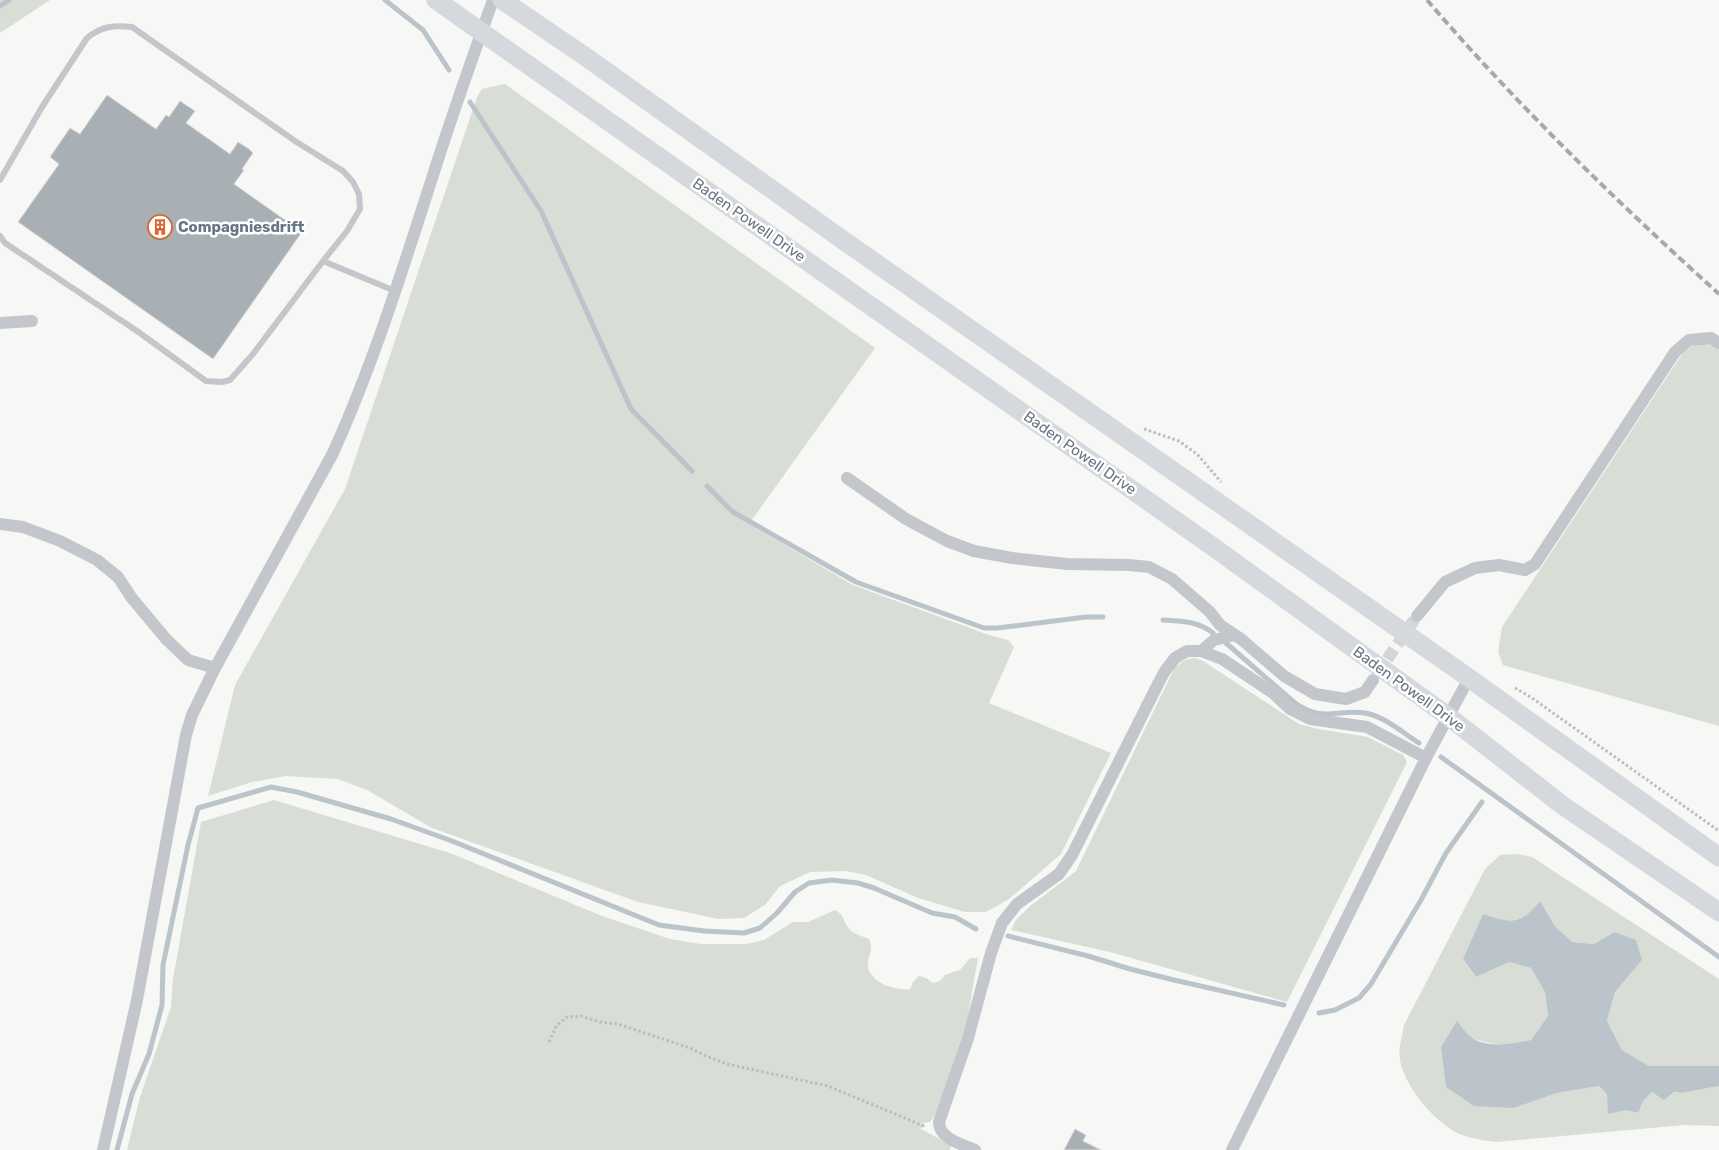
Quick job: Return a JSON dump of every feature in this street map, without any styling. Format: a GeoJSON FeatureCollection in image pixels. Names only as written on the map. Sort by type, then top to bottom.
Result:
{"type":"FeatureCollection","features":[{"type":"Feature","properties":{"kind":"main road","name":"Baden Powell Drive"},"geometry":{"type":"LineString","coordinates":[[436,0],[1209,544],[1449,717],[1562,805],[1719,912]]}},
{"type":"Feature","properties":{"kind":"main road"},"geometry":{"type":"LineString","coordinates":[[502,0],[586,57],[857,250],[1469,678],[1719,857]]}},
{"type":"Feature","properties":{"kind":"street"},"geometry":{"type":"LineString","coordinates":[[103,1150],[137,1000],[186,735],[192,715],[215,668],[332,455],[347,420],[395,291],[493,0]]}},
{"type":"Feature","properties":{"kind":"street"},"geometry":{"type":"LineString","coordinates":[[0,323],[32,321]]}},
{"type":"Feature","properties":{"kind":"street"},"geometry":{"type":"LineString","coordinates":[[1418,616],[1446,582],[1475,568],[1498,566],[1525,570],[1535,564],[1675,352],[1689,340],[1711,338],[1719,343]]}},
{"type":"Feature","properties":{"kind":"street"},"geometry":{"type":"LineString","coordinates":[[847,478],[906,518],[974,551],[1012,558],[1067,564],[1129,565],[1150,568],[1172,580],[1210,612],[1220,625],[1235,635],[1284,676],[1316,694],[1346,699],[1365,692],[1373,680]]}},
{"type":"Feature","properties":{"kind":"street"},"geometry":{"type":"LineString","coordinates":[[0,524],[23,527],[60,541],[97,560],[118,577],[166,639],[188,660],[215,668]]}},
{"type":"Feature","properties":{"kind":"street"},"geometry":{"type":"LineString","coordinates":[[1201,651],[1214,640],[1235,635]]}},
{"type":"Feature","properties":{"kind":"street"},"geometry":{"type":"LineString","coordinates":[[975,1150],[944,1136],[939,1129],[940,1114],[968,1038],[991,953],[1002,923],[1018,904],[1059,874],[1072,855],[1165,671],[1176,658],[1187,651],[1201,651],[1222,659],[1273,692],[1290,709],[1310,719],[1367,727],[1426,758]]}},
{"type":"Feature","properties":{"kind":"street"},"geometry":{"type":"LineString","coordinates":[[1232,1150],[1426,758],[1469,678]]}},
{"type":"Feature","properties":{"kind":"lane"},"geometry":{"type":"LineString","coordinates":[[0,180],[42,106],[87,38],[106,26],[120,25],[132,27],[295,141],[343,171],[353,182],[359,194],[360,209],[348,231],[248,360],[230,380],[216,382],[206,381],[136,331],[5,243],[0,236]]}},
{"type":"Feature","properties":{"kind":"lane"},"geometry":{"type":"LineString","coordinates":[[323,261],[395,291]]}},
{"type":"Feature","properties":{"kind":"path"},"geometry":{"type":"LineString","coordinates":[[549,1042],[557,1025],[567,1017],[581,1016],[600,1022],[618,1024],[690,1048],[727,1064],[828,1086],[921,1126],[939,1129]]}},
{"type":"Feature","properties":{"kind":"shaded area"},"geometry":{"type":"Polygon","coordinates":[[[0,0],[50,0],[0,33],[0,0]]]}},
{"type":"Feature","properties":{"kind":"shaded area"},"geometry":{"type":"Polygon","coordinates":[[[505,84],[875,348],[749,524],[853,585],[989,635],[1008,640],[1014,647],[989,703],[1111,753],[1061,854],[1009,899],[986,912],[965,912],[918,898],[866,875],[846,871],[810,872],[780,886],[765,905],[744,918],[718,919],[638,902],[432,828],[367,790],[338,779],[286,776],[252,782],[208,796],[235,685],[345,489],[477,97],[482,89],[505,84]]]}},
{"type":"Feature","properties":{"kind":"shaded area"},"geometry":{"type":"Polygon","coordinates":[[[1707,343],[1719,348],[1719,726],[1503,665],[1498,652],[1502,627],[1684,351],[1694,345],[1707,343]]]}},
{"type":"Feature","properties":{"kind":"shaded area"},"geometry":{"type":"Polygon","coordinates":[[[1195,658],[1203,661],[1299,724],[1368,737],[1403,755],[1407,762],[1287,1002],[1110,952],[1011,930],[1016,920],[1029,907],[1076,871],[1174,669],[1183,661],[1195,658]]]}},
{"type":"Feature","properties":{"kind":"shaded area"},"geometry":{"type":"Polygon","coordinates":[[[274,800],[450,853],[602,916],[670,939],[701,944],[746,944],[764,940],[793,922],[808,922],[835,910],[841,914],[850,930],[869,939],[871,948],[868,962],[869,969],[876,980],[890,987],[910,989],[913,982],[919,976],[933,983],[940,981],[945,975],[960,970],[970,958],[978,958],[967,1021],[936,1114],[930,1122],[923,1123],[921,1129],[951,1145],[950,1150],[127,1150],[140,1097],[171,1007],[173,979],[201,822],[274,800]]]}},
{"type":"Feature","properties":{"kind":"shaded area"},"geometry":{"type":"Polygon","coordinates":[[[1517,854],[1532,857],[1719,979],[1719,1066],[1649,1066],[1622,1050],[1607,1021],[1615,992],[1642,960],[1614,932],[1594,944],[1572,942],[1555,926],[1540,901],[1526,915],[1514,920],[1483,914],[1463,960],[1476,977],[1509,962],[1531,968],[1545,992],[1548,1016],[1531,1040],[1501,1044],[1487,1043],[1471,1038],[1514,1108],[1557,1093],[1599,1086],[1625,1110],[1637,1113],[1643,1101],[1652,1092],[1681,1093],[1719,1086],[1719,1126],[1684,1125],[1497,1142],[1472,1138],[1454,1131],[1433,1115],[1412,1089],[1400,1060],[1404,1025],[1485,869],[1500,855],[1517,854]]]}},
{"type":"Feature","properties":{"kind":"shaded area"},"geometry":{"type":"Polygon","coordinates":[[[1540,901],[1555,926],[1572,942],[1594,944],[1614,932],[1636,940],[1642,960],[1615,992],[1607,1021],[1622,1050],[1649,1066],[1719,1066],[1719,1086],[1681,1093],[1674,1092],[1664,1100],[1652,1092],[1643,1101],[1638,1113],[1625,1110],[1608,1114],[1607,1094],[1599,1086],[1557,1093],[1514,1108],[1474,1106],[1446,1087],[1441,1047],[1457,1021],[1466,1033],[1476,1040],[1491,1044],[1508,1044],[1531,1040],[1548,1016],[1545,992],[1531,968],[1509,962],[1476,977],[1463,959],[1483,914],[1514,920],[1526,915],[1540,901]]]}},
{"type":"Feature","properties":{"kind":"building","name":"Compagniesdrift"},"geometry":{"type":"Polygon","coordinates":[[[107,95],[156,129],[166,115],[169,117],[180,101],[195,111],[186,123],[230,154],[238,142],[253,153],[234,184],[302,232],[213,359],[18,222],[59,164],[50,157],[70,128],[80,134],[107,95]]]}},
{"type":"Feature","properties":{"kind":"building"},"geometry":{"type":"Polygon","coordinates":[[[1075,1129],[1086,1135],[1083,1141],[1101,1150],[1064,1150],[1075,1129]]]}},
{"type":"Feature","properties":{"kind":"waterway"},"geometry":{"type":"LineString","coordinates":[[0,6],[9,0]]}},
{"type":"Feature","properties":{"kind":"waterway"},"geometry":{"type":"LineString","coordinates":[[385,0],[423,30],[449,70]]}},
{"type":"Feature","properties":{"kind":"waterway"},"geometry":{"type":"LineString","coordinates":[[470,102],[541,211],[631,409],[692,471]]}},
{"type":"Feature","properties":{"kind":"waterway"},"geometry":{"type":"LineString","coordinates":[[707,486],[733,512],[856,582],[984,628],[1086,617],[1103,617]]}},
{"type":"Feature","properties":{"kind":"waterway"},"geometry":{"type":"LineString","coordinates":[[1163,620],[1195,624],[1213,633]]}},
{"type":"Feature","properties":{"kind":"waterway"},"geometry":{"type":"LineString","coordinates":[[1226,643],[1295,703],[1305,709],[1322,714],[1355,712],[1372,715],[1386,721],[1419,743]]}},
{"type":"Feature","properties":{"kind":"waterway"},"geometry":{"type":"LineString","coordinates":[[1441,757],[1719,957]]}},
{"type":"Feature","properties":{"kind":"waterway"},"geometry":{"type":"LineString","coordinates":[[117,1150],[132,1094],[149,1054],[162,1005],[163,965],[188,845],[198,808],[271,787],[297,792],[391,819],[452,841],[659,925],[704,931],[744,933],[760,928],[777,913],[795,892],[809,883],[832,880],[858,883],[874,888],[932,913],[955,917],[976,929]]}},
{"type":"Feature","properties":{"kind":"waterway"},"geometry":{"type":"LineString","coordinates":[[1319,1013],[1335,1010],[1359,998],[1371,984],[1421,900],[1446,853],[1482,802]]}},
{"type":"Feature","properties":{"kind":"waterway"},"geometry":{"type":"LineString","coordinates":[[1008,936],[1088,956],[1130,969],[1284,1005]]}},
{"type":"Feature","properties":{"kind":"tunnel"},"geometry":{"type":"LineString","coordinates":[[1377,674],[1417,616]]}},
{"type":"Feature","properties":{"kind":"railway"},"geometry":{"type":"LineString","coordinates":[[1427,0],[1496,77],[1568,152],[1719,294]]}},
{"type":"Feature","properties":{"kind":"place","name":"Compagniesdrift"},"geometry":{"type":"Point","coordinates":[160,227]}}]}
